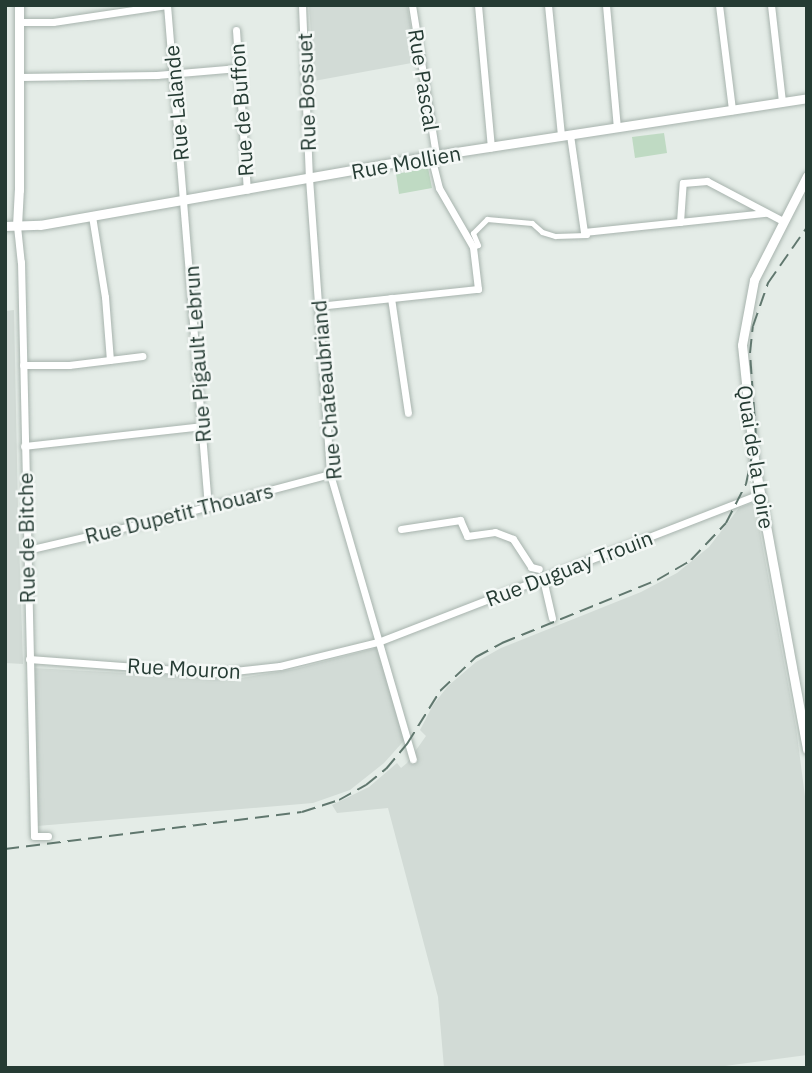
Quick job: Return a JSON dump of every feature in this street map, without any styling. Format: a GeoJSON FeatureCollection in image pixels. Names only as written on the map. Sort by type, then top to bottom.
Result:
{"type":"FeatureCollection","features":[{"type":"Feature","properties":{"kind":"street"},"geometry":{"type":"LineString","coordinates":[[17,226],[19,5]]}},
{"type":"Feature","properties":{"kind":"street"},"geometry":{"type":"LineString","coordinates":[[19,22],[53,22],[167,5]]}},
{"type":"Feature","properties":{"kind":"street","name":"Rue Lalande"},"geometry":{"type":"LineString","coordinates":[[167,5],[185,200]]}},
{"type":"Feature","properties":{"kind":"street","name":"Rue Bossuet"},"geometry":{"type":"LineString","coordinates":[[302,5],[309,178]]}},
{"type":"Feature","properties":{"kind":"street","name":"Rue Pascal"},"geometry":{"type":"LineString","coordinates":[[412,5],[439,188],[473,247]]}},
{"type":"Feature","properties":{"kind":"street"},"geometry":{"type":"LineString","coordinates":[[478,5],[491,147]]}},
{"type":"Feature","properties":{"kind":"street"},"geometry":{"type":"LineString","coordinates":[[318,306],[478,289],[473,247],[478,244],[473,233],[487,219],[532,223],[542,232],[555,236],[591,235],[587,232],[566,135],[548,5]]}},
{"type":"Feature","properties":{"kind":"street"},"geometry":{"type":"LineString","coordinates":[[606,5],[617,128]]}},
{"type":"Feature","properties":{"kind":"street"},"geometry":{"type":"LineString","coordinates":[[719,5],[732,110]]}},
{"type":"Feature","properties":{"kind":"street"},"geometry":{"type":"LineString","coordinates":[[771,5],[782,102]]}},
{"type":"Feature","properties":{"kind":"street","name":"Rue de Buffon"},"geometry":{"type":"LineString","coordinates":[[236,30],[247,190]]}},
{"type":"Feature","properties":{"kind":"street"},"geometry":{"type":"LineString","coordinates":[[19,77],[173,74],[238,68]]}},
{"type":"Feature","properties":{"kind":"street","name":"Rue Mollien"},"geometry":{"type":"LineString","coordinates":[[5,226],[92,216],[434,156],[807,98]]}},
{"type":"Feature","properties":{"kind":"street","name":"Quai de la Loire"},"geometry":{"type":"LineString","coordinates":[[807,176],[754,280],[743,335],[744,382],[760,494],[807,749]]}},
{"type":"Feature","properties":{"kind":"street","name":"Rue Chateaubriand"},"geometry":{"type":"LineString","coordinates":[[309,178],[330,474],[413,759]]}},
{"type":"Feature","properties":{"kind":"street"},"geometry":{"type":"LineString","coordinates":[[680,222],[683,183],[707,181],[783,221]]}},
{"type":"Feature","properties":{"kind":"street","name":"Rue Pigault Lebrun"},"geometry":{"type":"LineString","coordinates":[[185,200],[208,507]]}},
{"type":"Feature","properties":{"kind":"street"},"geometry":{"type":"LineString","coordinates":[[587,232],[766,213]]}},
{"type":"Feature","properties":{"kind":"street"},"geometry":{"type":"LineString","coordinates":[[92,216],[106,297],[110,360]]}},
{"type":"Feature","properties":{"kind":"street","name":"Rue de Bitche"},"geometry":{"type":"LineString","coordinates":[[17,226],[20,254],[34,836],[48,836]]}},
{"type":"Feature","properties":{"kind":"street"},"geometry":{"type":"LineString","coordinates":[[391,298],[408,413]]}},
{"type":"Feature","properties":{"kind":"street"},"geometry":{"type":"LineString","coordinates":[[23,365],[61,365],[142,356]]}},
{"type":"Feature","properties":{"kind":"street"},"geometry":{"type":"LineString","coordinates":[[24,446],[202,426]]}},
{"type":"Feature","properties":{"kind":"street","name":"Rue Dupetit Thouars"},"geometry":{"type":"LineString","coordinates":[[27,550],[208,507],[330,474]]}},
{"type":"Feature","properties":{"kind":"street","name":"Rue Duguay Trouin"},"geometry":{"type":"LineString","coordinates":[[378,642],[760,494]]}},
{"type":"Feature","properties":{"kind":"street"},"geometry":{"type":"LineString","coordinates":[[401,529],[460,520],[467,536],[495,532],[513,539],[531,567],[539,569]]}},
{"type":"Feature","properties":{"kind":"street"},"geometry":{"type":"LineString","coordinates":[[543,579],[552,618]]}},
{"type":"Feature","properties":{"kind":"street","name":"Rue Mouron"},"geometry":{"type":"LineString","coordinates":[[29,659],[234,673],[280,666],[378,642]]}},
{"type":"Feature","properties":{"kind":"shaded area"},"geometry":{"type":"Polygon","coordinates":[[[309,5],[407,5],[417,62],[314,81],[309,5]]]}},
{"type":"Feature","properties":{"kind":"shaded area"},"geometry":{"type":"Polygon","coordinates":[[[14,310],[23,664],[5,663],[5,311],[14,310]]]}},
{"type":"Feature","properties":{"kind":"shaded area"},"geometry":{"type":"Polygon","coordinates":[[[752,503],[755,505],[796,727],[807,812],[807,1055],[710,1068],[444,1068],[438,997],[388,808],[337,813],[332,805],[369,787],[397,763],[401,768],[407,763],[426,736],[420,730],[433,705],[448,686],[476,662],[501,648],[641,592],[677,573],[709,547],[739,508],[752,503]]]}},
{"type":"Feature","properties":{"kind":"shaded area"},"geometry":{"type":"Polygon","coordinates":[[[376,648],[409,735],[384,763],[350,790],[313,803],[37,826],[33,668],[235,679],[295,669],[376,648]]]}},
{"type":"Feature","properties":{"kind":"green space"},"geometry":{"type":"Polygon","coordinates":[[[664,133],[667,153],[635,158],[632,137],[664,133]]]}},
{"type":"Feature","properties":{"kind":"green space"},"geometry":{"type":"Polygon","coordinates":[[[428,168],[432,188],[399,194],[396,174],[428,168]]]}},
{"type":"Feature","properties":{"kind":"railway"},"geometry":{"type":"LineString","coordinates":[[5,849],[302,812],[339,800],[366,785],[386,769],[407,744],[440,691],[476,657],[502,643],[657,580],[691,560],[726,523],[746,484],[756,437],[750,353],[753,326],[768,283],[807,227]]}}]}
